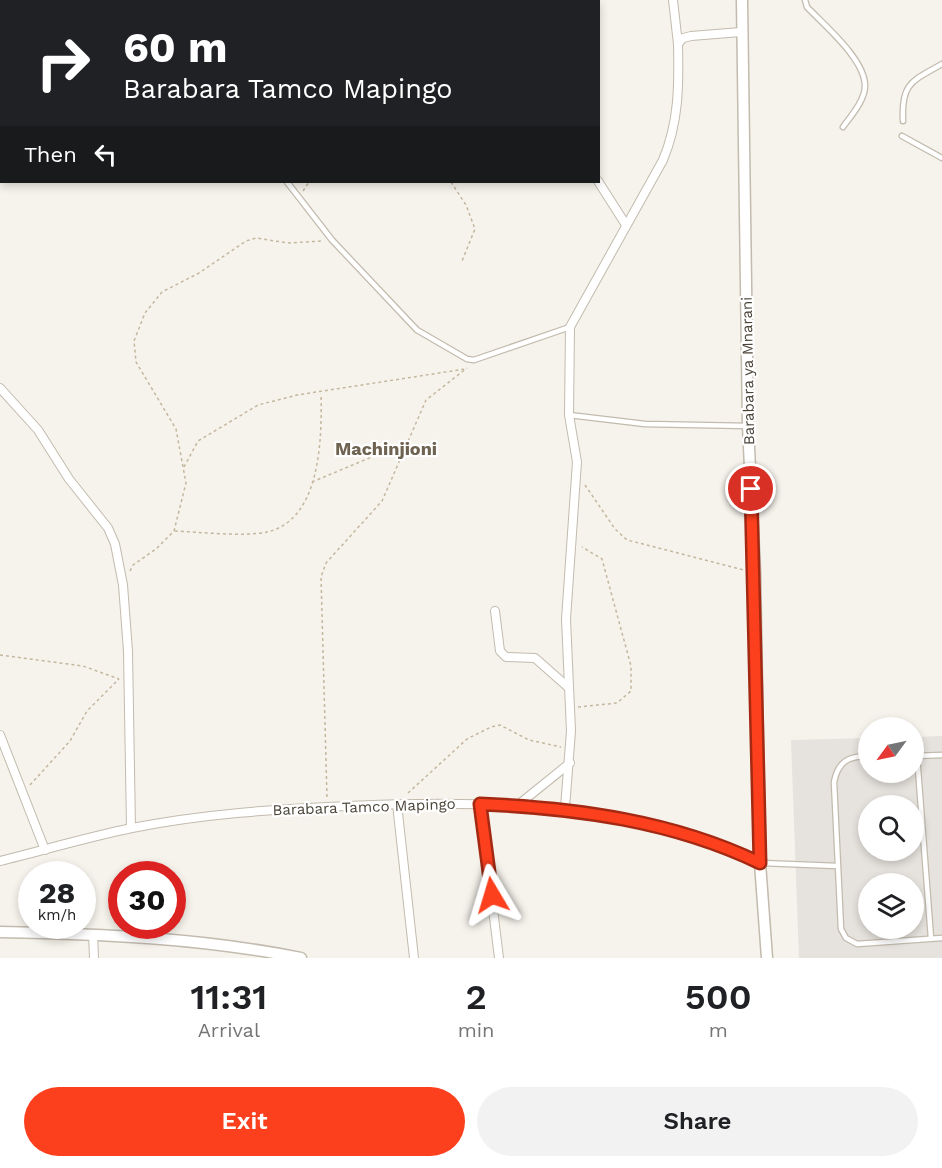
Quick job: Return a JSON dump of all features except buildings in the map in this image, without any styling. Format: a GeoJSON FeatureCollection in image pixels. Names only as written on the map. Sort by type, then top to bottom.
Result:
{"type":"FeatureCollection","features":[{"type":"Feature","properties":{"kind":"street"},"geometry":{"type":"LineString","coordinates":[[565,808],[570,764],[566,618],[577,462],[569,415],[570,327],[673,138],[679,100],[678,44],[673,0]]}},
{"type":"Feature","properties":{"kind":"street","name":"Barabara ya Mnarani"},"geometry":{"type":"LineString","coordinates":[[742,0],[748,426],[755,572],[760,863],[768,958]]}},
{"type":"Feature","properties":{"kind":"street"},"geometry":{"type":"LineString","coordinates":[[678,44],[683,38],[691,36],[741,32]]}},
{"type":"Feature","properties":{"kind":"street"},"geometry":{"type":"LineString","coordinates":[[599,183],[626,225]]}},
{"type":"Feature","properties":{"kind":"street"},"geometry":{"type":"LineString","coordinates":[[0,388],[38,430],[69,479],[108,528],[115,544],[123,585],[128,682],[131,828]]}},
{"type":"Feature","properties":{"kind":"street"},"geometry":{"type":"LineString","coordinates":[[495,611],[500,651],[506,657],[534,658],[569,688]]}},
{"type":"Feature","properties":{"kind":"street"},"geometry":{"type":"LineString","coordinates":[[0,735],[45,850]]}},
{"type":"Feature","properties":{"kind":"street"},"geometry":{"type":"LineString","coordinates":[[517,805],[570,764]]}},
{"type":"Feature","properties":{"kind":"street"},"geometry":{"type":"LineString","coordinates":[[397,804],[414,958]]}},
{"type":"Feature","properties":{"kind":"street","name":"Barabara Tamco Mapingo"},"geometry":{"type":"LineString","coordinates":[[0,861],[131,828],[222,814],[397,804],[480,804],[565,808],[678,830],[732,849],[760,863]]}},
{"type":"Feature","properties":{"kind":"street"},"geometry":{"type":"LineString","coordinates":[[480,804],[499,958]]}},
{"type":"Feature","properties":{"kind":"street"},"geometry":{"type":"LineString","coordinates":[[0,932],[18,932]]}},
{"type":"Feature","properties":{"kind":"street"},"geometry":{"type":"LineString","coordinates":[[96,934],[241,946],[301,958]]}},
{"type":"Feature","properties":{"kind":"street"},"geometry":{"type":"LineString","coordinates":[[93,939],[94,958]]}},
{"type":"Feature","properties":{"kind":"lane"},"geometry":{"type":"LineString","coordinates":[[805,0],[807,7],[852,54],[863,75],[865,87],[856,109],[843,127]]}},
{"type":"Feature","properties":{"kind":"lane"},"geometry":{"type":"LineString","coordinates":[[903,121],[902,102],[910,82],[942,64]]}},
{"type":"Feature","properties":{"kind":"lane"},"geometry":{"type":"LineString","coordinates":[[902,136],[942,158]]}},
{"type":"Feature","properties":{"kind":"lane"},"geometry":{"type":"LineString","coordinates":[[288,183],[332,240],[417,330],[467,359],[474,360],[570,327]]}},
{"type":"Feature","properties":{"kind":"lane"},"geometry":{"type":"LineString","coordinates":[[569,415],[645,424],[748,426]]}},
{"type":"Feature","properties":{"kind":"lane"},"geometry":{"type":"LineString","coordinates":[[924,756],[942,755]]}},
{"type":"Feature","properties":{"kind":"lane"},"geometry":{"type":"LineString","coordinates":[[858,758],[844,760],[837,768],[834,782],[841,928],[846,938],[856,944],[942,938]]}},
{"type":"Feature","properties":{"kind":"lane"},"geometry":{"type":"LineString","coordinates":[[918,783],[932,938]]}},
{"type":"Feature","properties":{"kind":"lane"},"geometry":{"type":"LineString","coordinates":[[760,863],[837,866]]}},
{"type":"Feature","properties":{"kind":"path"},"geometry":{"type":"LineString","coordinates":[[299,196],[308,183]]}},
{"type":"Feature","properties":{"kind":"path"},"geometry":{"type":"LineString","coordinates":[[452,183],[466,205],[475,230],[462,261]]}},
{"type":"Feature","properties":{"kind":"path"},"geometry":{"type":"LineString","coordinates":[[123,585],[133,565],[156,549],[174,531],[186,483],[171,417],[136,362],[134,341],[145,313],[162,292],[199,273],[246,240],[256,238],[306,244],[332,240]]}},
{"type":"Feature","properties":{"kind":"path"},"geometry":{"type":"LineString","coordinates":[[183,468],[198,441],[258,405],[321,392],[466,369],[426,400],[382,501],[367,521],[326,563],[321,577],[327,807]]}},
{"type":"Feature","properties":{"kind":"path"},"geometry":{"type":"LineString","coordinates":[[174,531],[264,533],[281,528],[292,520],[303,504],[322,443],[321,392]]}},
{"type":"Feature","properties":{"kind":"path"},"geometry":{"type":"LineString","coordinates":[[311,483],[410,440]]}},
{"type":"Feature","properties":{"kind":"path"},"geometry":{"type":"LineString","coordinates":[[577,462],[584,485],[597,507],[627,540],[755,572]]}},
{"type":"Feature","properties":{"kind":"path"},"geometry":{"type":"LineString","coordinates":[[570,708],[617,703],[631,691],[632,666],[602,559],[591,551],[572,543]]}},
{"type":"Feature","properties":{"kind":"path"},"geometry":{"type":"LineString","coordinates":[[0,655],[83,666],[128,682]]}},
{"type":"Feature","properties":{"kind":"path"},"geometry":{"type":"LineString","coordinates":[[23,792],[70,741],[87,711],[119,679]]}},
{"type":"Feature","properties":{"kind":"path"},"geometry":{"type":"LineString","coordinates":[[397,804],[467,739],[491,727],[500,725],[530,740],[570,749]]}},
{"type":"Feature","properties":{"kind":"shaded area"},"geometry":{"type":"Polygon","coordinates":[[[942,736],[942,958],[799,958],[791,740],[858,738],[858,783],[924,783],[924,737],[942,736]]]}},
{"type":"Feature","properties":{"kind":"district","name":"Machinjioni"},"geometry":{"type":"Point","coordinates":[386,448]}},
{"type":"Feature","properties":{"kind":"route"},"geometry":{"type":"LineString","coordinates":[[492,895],[480,804],[565,808],[678,830],[732,849],[760,863],[755,572],[751,489]]}}]}
